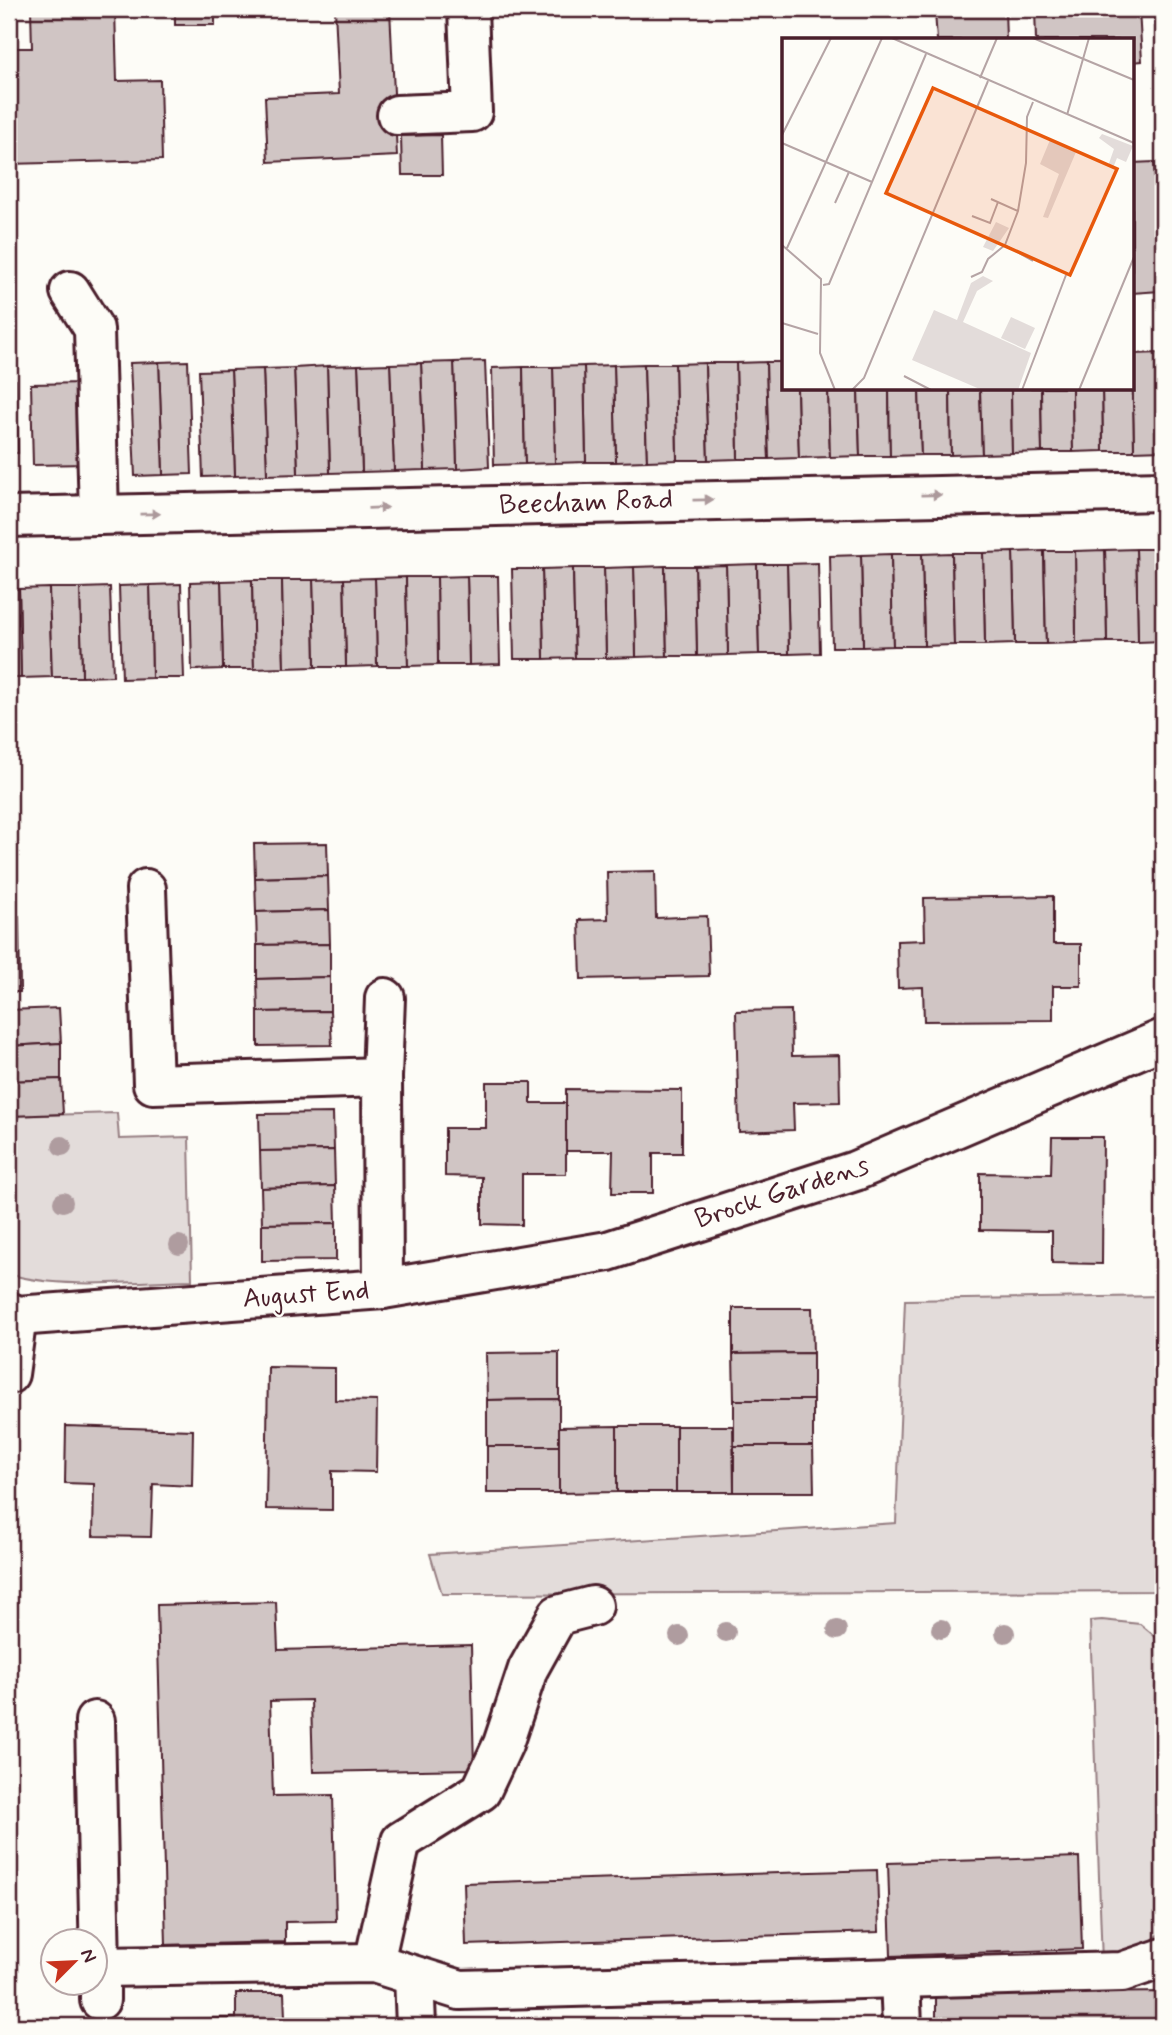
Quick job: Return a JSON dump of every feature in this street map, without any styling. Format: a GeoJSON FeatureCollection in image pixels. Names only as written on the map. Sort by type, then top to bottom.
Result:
{"type":"FeatureCollection","features":[{"type":"Feature","properties":{"kind":"street"},"geometry":{"type":"LineString","coordinates":[[397,115],[472,112],[468,9]]}},
{"type":"Feature","properties":{"kind":"street"},"geometry":{"type":"LineString","coordinates":[[70,291],[94,329],[99,515]]}},
{"type":"Feature","properties":{"kind":"street","name":"Beecham Road"},"geometry":{"type":"LineString","coordinates":[[9,517],[1163,491]]}},
{"type":"Feature","properties":{"kind":"street"},"geometry":{"type":"LineString","coordinates":[[146,889],[153,1084],[382,1077]]}},
{"type":"Feature","properties":{"kind":"street","name":"August End"},"geometry":{"type":"LineString","coordinates":[[9,1374],[13,1314],[383,1289],[382,1077],[385,998]]}},
{"type":"Feature","properties":{"kind":"street","name":"Brock Gardens"},"geometry":{"type":"LineString","coordinates":[[383,1289],[608,1251],[855,1171],[1163,1039]]}},
{"type":"Feature","properties":{"kind":"street"},"geometry":{"type":"LineString","coordinates":[[374,1963],[401,1840],[481,1791],[503,1744],[528,1669],[558,1615],[593,1606]]}},
{"type":"Feature","properties":{"kind":"street"},"geometry":{"type":"LineString","coordinates":[[95,1721],[100,1983],[374,1963],[460,1990],[1122,1972],[1163,1958]]}},
{"type":"Feature","properties":{"kind":"street"},"geometry":{"type":"LineString","coordinates":[[414,1976],[416,2026]]}},
{"type":"Feature","properties":{"kind":"street"},"geometry":{"type":"LineString","coordinates":[[900,1978],[902,2026]]}},
{"type":"Feature","properties":{"kind":"shaded area"},"geometry":{"type":"Polygon","coordinates":[[[117,1113],[119,1139],[189,1137],[192,1280],[75,1283],[30,1279],[9,1274],[9,1116],[117,1113]]]}},
{"type":"Feature","properties":{"kind":"shaded area"},"geometry":{"type":"Polygon","coordinates":[[[1163,1296],[1163,1591],[442,1594],[430,1554],[896,1523],[905,1300],[1163,1296]]]}},
{"type":"Feature","properties":{"kind":"shaded area"},"geometry":{"type":"Polygon","coordinates":[[[1090,1621],[1140,1624],[1163,1643],[1163,1931],[1150,1942],[1102,1963],[1090,1621]]]}},
{"type":"Feature","properties":{"kind":"building"},"geometry":{"type":"Polygon","coordinates":[[[31,9],[115,9],[117,81],[160,80],[162,160],[9,164],[9,48],[32,48],[31,9]]]}},
{"type":"Feature","properties":{"kind":"building"},"geometry":{"type":"Polygon","coordinates":[[[175,9],[215,9],[215,25],[175,25],[175,9]]]}},
{"type":"Feature","properties":{"kind":"building"},"geometry":{"type":"Polygon","coordinates":[[[335,9],[390,9],[397,156],[268,162],[265,97],[339,94],[335,9]]]}},
{"type":"Feature","properties":{"kind":"building"},"geometry":{"type":"Polygon","coordinates":[[[1005,9],[1006,38],[937,38],[935,12],[1005,9]]]}},
{"type":"Feature","properties":{"kind":"building"},"geometry":{"type":"Polygon","coordinates":[[[1035,9],[1139,9],[1142,61],[1134,62],[1134,38],[1036,38],[1035,9]]]}},
{"type":"Feature","properties":{"kind":"building"},"geometry":{"type":"Polygon","coordinates":[[[441,135],[442,175],[402,175],[401,136],[441,135]]]}},
{"type":"Feature","properties":{"kind":"building"},"geometry":{"type":"Polygon","coordinates":[[[1154,162],[1160,291],[1134,293],[1134,163],[1154,162]]]}},
{"type":"Feature","properties":{"kind":"building"},"geometry":{"type":"Polygon","coordinates":[[[1162,353],[1163,450],[1134,451],[1134,354],[1162,353]]]}},
{"type":"Feature","properties":{"kind":"building"},"geometry":{"type":"Polygon","coordinates":[[[188,361],[192,474],[163,475],[159,362],[188,361]]]}},
{"type":"Feature","properties":{"kind":"building"},"geometry":{"type":"Polygon","coordinates":[[[485,361],[489,467],[457,469],[454,362],[485,361]]]}},
{"type":"Feature","properties":{"kind":"building"},"geometry":{"type":"Polygon","coordinates":[[[159,362],[163,475],[135,476],[130,363],[159,362]]]}},
{"type":"Feature","properties":{"kind":"building"},"geometry":{"type":"Polygon","coordinates":[[[454,362],[457,469],[425,470],[421,363],[454,362]]]}},
{"type":"Feature","properties":{"kind":"building"},"geometry":{"type":"Polygon","coordinates":[[[766,362],[769,459],[738,459],[736,363],[766,362]]]}},
{"type":"Feature","properties":{"kind":"building"},"geometry":{"type":"Polygon","coordinates":[[[766,362],[782,362],[782,390],[797,390],[799,458],[769,459],[766,362]]]}},
{"type":"Feature","properties":{"kind":"building"},"geometry":{"type":"Polygon","coordinates":[[[421,363],[425,470],[394,471],[390,364],[421,363]]]}},
{"type":"Feature","properties":{"kind":"building"},"geometry":{"type":"Polygon","coordinates":[[[705,363],[708,460],[677,460],[675,364],[705,363]]]}},
{"type":"Feature","properties":{"kind":"building"},"geometry":{"type":"Polygon","coordinates":[[[705,363],[736,363],[738,459],[708,460],[705,363]]]}},
{"type":"Feature","properties":{"kind":"building"},"geometry":{"type":"Polygon","coordinates":[[[390,364],[394,471],[362,472],[358,365],[390,364]]]}},
{"type":"Feature","properties":{"kind":"building"},"geometry":{"type":"Polygon","coordinates":[[[644,364],[647,461],[616,462],[614,365],[644,364]]]}},
{"type":"Feature","properties":{"kind":"building"},"geometry":{"type":"Polygon","coordinates":[[[644,364],[675,364],[677,460],[647,461],[644,364]]]}},
{"type":"Feature","properties":{"kind":"building"},"geometry":{"type":"Polygon","coordinates":[[[358,365],[362,472],[330,473],[327,366],[358,365]]]}},
{"type":"Feature","properties":{"kind":"building"},"geometry":{"type":"Polygon","coordinates":[[[614,365],[616,462],[586,462],[584,366],[614,365]]]}},
{"type":"Feature","properties":{"kind":"building"},"geometry":{"type":"Polygon","coordinates":[[[327,366],[330,473],[298,474],[294,368],[327,366]]]}},
{"type":"Feature","properties":{"kind":"building"},"geometry":{"type":"Polygon","coordinates":[[[584,366],[586,462],[555,463],[553,367],[584,366]]]}},
{"type":"Feature","properties":{"kind":"building"},"geometry":{"type":"Polygon","coordinates":[[[523,367],[525,464],[494,465],[492,368],[523,367]]]}},
{"type":"Feature","properties":{"kind":"building"},"geometry":{"type":"Polygon","coordinates":[[[523,367],[553,367],[555,463],[525,464],[523,367]]]}},
{"type":"Feature","properties":{"kind":"building"},"geometry":{"type":"Polygon","coordinates":[[[294,368],[298,474],[267,475],[263,369],[294,368]]]}},
{"type":"Feature","properties":{"kind":"building"},"geometry":{"type":"Polygon","coordinates":[[[263,369],[267,475],[235,476],[231,370],[263,369]]]}},
{"type":"Feature","properties":{"kind":"building"},"geometry":{"type":"Polygon","coordinates":[[[231,370],[235,476],[203,477],[199,371],[231,370]]]}},
{"type":"Feature","properties":{"kind":"building"},"geometry":{"type":"Polygon","coordinates":[[[9,380],[16,380],[18,453],[9,453],[9,380]]]}},
{"type":"Feature","properties":{"kind":"building"},"geometry":{"type":"Polygon","coordinates":[[[85,383],[87,464],[33,465],[31,384],[85,383]]]}},
{"type":"Feature","properties":{"kind":"building"},"geometry":{"type":"Polygon","coordinates":[[[797,390],[828,390],[830,457],[799,458],[797,390]]]}},
{"type":"Feature","properties":{"kind":"building"},"geometry":{"type":"Polygon","coordinates":[[[828,390],[858,390],[860,456],[830,457],[828,390]]]}},
{"type":"Feature","properties":{"kind":"building"},"geometry":{"type":"Polygon","coordinates":[[[858,390],[889,390],[890,456],[860,456],[858,390]]]}},
{"type":"Feature","properties":{"kind":"building"},"geometry":{"type":"Polygon","coordinates":[[[889,390],[919,390],[921,455],[890,456],[889,390]]]}},
{"type":"Feature","properties":{"kind":"building"},"geometry":{"type":"Polygon","coordinates":[[[919,390],[950,390],[951,455],[921,455],[919,390]]]}},
{"type":"Feature","properties":{"kind":"building"},"geometry":{"type":"Polygon","coordinates":[[[950,390],[980,390],[982,454],[951,455],[950,390]]]}},
{"type":"Feature","properties":{"kind":"building"},"geometry":{"type":"Polygon","coordinates":[[[980,390],[1011,390],[1012,453],[982,454],[980,390]]]}},
{"type":"Feature","properties":{"kind":"building"},"geometry":{"type":"Polygon","coordinates":[[[1011,390],[1041,390],[1042,452],[1012,453],[1011,390]]]}},
{"type":"Feature","properties":{"kind":"building"},"geometry":{"type":"Polygon","coordinates":[[[1041,390],[1072,390],[1073,452],[1042,452],[1041,390]]]}},
{"type":"Feature","properties":{"kind":"building"},"geometry":{"type":"Polygon","coordinates":[[[1072,390],[1102,390],[1103,451],[1073,452],[1072,390]]]}},
{"type":"Feature","properties":{"kind":"building"},"geometry":{"type":"Polygon","coordinates":[[[1102,390],[1133,390],[1134,451],[1103,451],[1102,390]]]}},
{"type":"Feature","properties":{"kind":"building"},"geometry":{"type":"Polygon","coordinates":[[[1136,549],[1163,549],[1163,641],[1138,642],[1136,549]]]}},
{"type":"Feature","properties":{"kind":"building"},"geometry":{"type":"Polygon","coordinates":[[[1136,549],[1138,642],[1107,642],[1105,550],[1136,549]]]}},
{"type":"Feature","properties":{"kind":"building"},"geometry":{"type":"Polygon","coordinates":[[[1105,550],[1107,642],[1076,643],[1075,551],[1105,550]]]}},
{"type":"Feature","properties":{"kind":"building"},"geometry":{"type":"Polygon","coordinates":[[[1044,551],[1046,644],[1015,644],[1013,552],[1044,551]]]}},
{"type":"Feature","properties":{"kind":"building"},"geometry":{"type":"Polygon","coordinates":[[[1044,551],[1075,551],[1076,643],[1046,644],[1044,551]]]}},
{"type":"Feature","properties":{"kind":"building"},"geometry":{"type":"Polygon","coordinates":[[[1013,552],[1015,644],[985,645],[983,553],[1013,552]]]}},
{"type":"Feature","properties":{"kind":"building"},"geometry":{"type":"Polygon","coordinates":[[[952,553],[954,645],[924,646],[922,554],[952,553]]]}},
{"type":"Feature","properties":{"kind":"building"},"geometry":{"type":"Polygon","coordinates":[[[952,553],[983,553],[985,645],[954,645],[952,553]]]}},
{"type":"Feature","properties":{"kind":"building"},"geometry":{"type":"Polygon","coordinates":[[[891,554],[893,646],[863,647],[861,555],[891,554]]]}},
{"type":"Feature","properties":{"kind":"building"},"geometry":{"type":"Polygon","coordinates":[[[891,554],[922,554],[924,646],[893,646],[891,554]]]}},
{"type":"Feature","properties":{"kind":"building"},"geometry":{"type":"Polygon","coordinates":[[[861,555],[863,647],[832,647],[830,556],[861,555]]]}},
{"type":"Feature","properties":{"kind":"building"},"geometry":{"type":"Polygon","coordinates":[[[818,563],[820,653],[789,654],[787,564],[818,563]]]}},
{"type":"Feature","properties":{"kind":"building"},"geometry":{"type":"Polygon","coordinates":[[[757,564],[759,654],[728,655],[726,565],[757,564]]]}},
{"type":"Feature","properties":{"kind":"building"},"geometry":{"type":"Polygon","coordinates":[[[757,564],[787,564],[789,654],[759,654],[757,564]]]}},
{"type":"Feature","properties":{"kind":"building"},"geometry":{"type":"Polygon","coordinates":[[[726,565],[728,655],[697,656],[695,566],[726,565]]]}},
{"type":"Feature","properties":{"kind":"building"},"geometry":{"type":"Polygon","coordinates":[[[665,566],[667,656],[636,657],[634,567],[665,566]]]}},
{"type":"Feature","properties":{"kind":"building"},"geometry":{"type":"Polygon","coordinates":[[[665,566],[695,566],[697,656],[667,656],[665,566]]]}},
{"type":"Feature","properties":{"kind":"building"},"geometry":{"type":"Polygon","coordinates":[[[634,567],[636,657],[606,658],[604,568],[634,567]]]}},
{"type":"Feature","properties":{"kind":"building"},"geometry":{"type":"Polygon","coordinates":[[[573,568],[575,658],[544,659],[542,569],[573,568]]]}},
{"type":"Feature","properties":{"kind":"building"},"geometry":{"type":"Polygon","coordinates":[[[573,568],[604,568],[606,658],[575,658],[573,568]]]}},
{"type":"Feature","properties":{"kind":"building"},"geometry":{"type":"Polygon","coordinates":[[[512,569],[542,569],[544,659],[514,659],[512,569]]]}},
{"type":"Feature","properties":{"kind":"building"},"geometry":{"type":"Polygon","coordinates":[[[467,576],[498,576],[500,664],[469,665],[467,576]]]}},
{"type":"Feature","properties":{"kind":"building"},"geometry":{"type":"Polygon","coordinates":[[[467,576],[469,665],[438,665],[437,577],[467,576]]]}},
{"type":"Feature","properties":{"kind":"building"},"geometry":{"type":"Polygon","coordinates":[[[406,577],[408,666],[377,666],[375,578],[406,577]]]}},
{"type":"Feature","properties":{"kind":"building"},"geometry":{"type":"Polygon","coordinates":[[[406,577],[437,577],[438,665],[408,666],[406,577]]]}},
{"type":"Feature","properties":{"kind":"building"},"geometry":{"type":"Polygon","coordinates":[[[375,578],[377,666],[346,667],[344,579],[375,578]]]}},
{"type":"Feature","properties":{"kind":"building"},"geometry":{"type":"Polygon","coordinates":[[[344,579],[346,667],[315,667],[313,580],[344,579]]]}},
{"type":"Feature","properties":{"kind":"building"},"geometry":{"type":"Polygon","coordinates":[[[252,580],[254,669],[223,669],[221,581],[252,580]]]}},
{"type":"Feature","properties":{"kind":"building"},"geometry":{"type":"Polygon","coordinates":[[[252,580],[282,580],[284,668],[254,669],[252,580]]]}},
{"type":"Feature","properties":{"kind":"building"},"geometry":{"type":"Polygon","coordinates":[[[282,580],[313,580],[315,667],[284,668],[282,580]]]}},
{"type":"Feature","properties":{"kind":"building"},"geometry":{"type":"Polygon","coordinates":[[[221,581],[223,669],[192,670],[190,582],[221,581]]]}},
{"type":"Feature","properties":{"kind":"building"},"geometry":{"type":"Polygon","coordinates":[[[181,584],[184,678],[152,678],[150,585],[181,584]]]}},
{"type":"Feature","properties":{"kind":"building"},"geometry":{"type":"Polygon","coordinates":[[[150,585],[152,678],[122,679],[119,586],[150,585]]]}},
{"type":"Feature","properties":{"kind":"building"},"geometry":{"type":"Polygon","coordinates":[[[110,587],[113,676],[82,677],[80,588],[110,587]]]}},
{"type":"Feature","properties":{"kind":"building"},"geometry":{"type":"Polygon","coordinates":[[[49,588],[52,677],[21,678],[19,589],[49,588]]]}},
{"type":"Feature","properties":{"kind":"building"},"geometry":{"type":"Polygon","coordinates":[[[49,588],[80,588],[82,677],[52,677],[49,588]]]}},
{"type":"Feature","properties":{"kind":"building"},"geometry":{"type":"Polygon","coordinates":[[[9,589],[19,589],[21,678],[9,678],[9,589]]]}},
{"type":"Feature","properties":{"kind":"building"},"geometry":{"type":"Polygon","coordinates":[[[327,843],[328,876],[255,878],[254,844],[327,843]]]}},
{"type":"Feature","properties":{"kind":"building"},"geometry":{"type":"Polygon","coordinates":[[[655,871],[656,918],[707,916],[709,976],[581,979],[579,920],[608,919],[607,872],[655,871]]]}},
{"type":"Feature","properties":{"kind":"building"},"geometry":{"type":"Polygon","coordinates":[[[328,876],[329,910],[256,912],[255,878],[328,876]]]}},
{"type":"Feature","properties":{"kind":"building"},"geometry":{"type":"Polygon","coordinates":[[[1053,896],[1053,944],[1081,944],[1081,986],[1053,986],[1053,1020],[924,1021],[923,987],[898,988],[897,941],[925,940],[924,898],[1053,896]]]}},
{"type":"Feature","properties":{"kind":"building"},"geometry":{"type":"Polygon","coordinates":[[[329,910],[330,944],[257,945],[256,912],[329,910]]]}},
{"type":"Feature","properties":{"kind":"building"},"geometry":{"type":"Polygon","coordinates":[[[19,916],[20,992],[9,992],[9,917],[19,916]]]}},
{"type":"Feature","properties":{"kind":"building"},"geometry":{"type":"Polygon","coordinates":[[[330,944],[330,977],[257,979],[257,945],[330,944]]]}},
{"type":"Feature","properties":{"kind":"building"},"geometry":{"type":"Polygon","coordinates":[[[330,977],[330,1011],[258,1012],[257,979],[330,977]]]}},
{"type":"Feature","properties":{"kind":"building"},"geometry":{"type":"Polygon","coordinates":[[[59,1008],[61,1043],[9,1046],[9,1010],[59,1008]]]}},
{"type":"Feature","properties":{"kind":"building"},"geometry":{"type":"Polygon","coordinates":[[[791,1010],[792,1056],[839,1055],[840,1102],[793,1103],[794,1130],[739,1132],[736,1011],[791,1010]]]}},
{"type":"Feature","properties":{"kind":"building"},"geometry":{"type":"Polygon","coordinates":[[[330,1011],[332,1045],[258,1046],[258,1012],[330,1011]]]}},
{"type":"Feature","properties":{"kind":"building"},"geometry":{"type":"Polygon","coordinates":[[[61,1043],[61,1079],[9,1081],[9,1046],[61,1043]]]}},
{"type":"Feature","properties":{"kind":"building"},"geometry":{"type":"Polygon","coordinates":[[[61,1079],[63,1114],[9,1116],[9,1081],[61,1079]]]}},
{"type":"Feature","properties":{"kind":"building"},"geometry":{"type":"Polygon","coordinates":[[[486,1082],[531,1082],[531,1103],[566,1103],[566,1174],[522,1174],[522,1225],[482,1224],[482,1177],[445,1176],[445,1128],[486,1128],[486,1082]]]}},
{"type":"Feature","properties":{"kind":"building"},"geometry":{"type":"Polygon","coordinates":[[[566,1089],[682,1090],[682,1153],[653,1153],[653,1193],[612,1193],[613,1151],[566,1151],[566,1089]]]}},
{"type":"Feature","properties":{"kind":"building"},"geometry":{"type":"Polygon","coordinates":[[[333,1113],[334,1150],[260,1151],[259,1114],[333,1113]]]}},
{"type":"Feature","properties":{"kind":"building"},"geometry":{"type":"Polygon","coordinates":[[[1052,1137],[1103,1137],[1102,1264],[1052,1263],[1052,1231],[980,1230],[980,1173],[1051,1174],[1052,1137]]]}},
{"type":"Feature","properties":{"kind":"building"},"geometry":{"type":"Polygon","coordinates":[[[334,1150],[335,1186],[261,1188],[260,1151],[334,1150]]]}},
{"type":"Feature","properties":{"kind":"building"},"geometry":{"type":"Polygon","coordinates":[[[335,1186],[336,1223],[262,1224],[261,1188],[335,1186]]]}},
{"type":"Feature","properties":{"kind":"building"},"geometry":{"type":"Polygon","coordinates":[[[336,1223],[336,1260],[262,1261],[262,1224],[336,1223]]]}},
{"type":"Feature","properties":{"kind":"building"},"geometry":{"type":"Polygon","coordinates":[[[733,1308],[812,1308],[813,1353],[733,1354],[733,1308]]]}},
{"type":"Feature","properties":{"kind":"building"},"geometry":{"type":"Polygon","coordinates":[[[559,1352],[559,1399],[487,1400],[486,1353],[559,1352]]]}},
{"type":"Feature","properties":{"kind":"building"},"geometry":{"type":"Polygon","coordinates":[[[813,1353],[813,1400],[734,1400],[733,1354],[813,1353]]]}},
{"type":"Feature","properties":{"kind":"building"},"geometry":{"type":"Polygon","coordinates":[[[268,1367],[335,1368],[335,1400],[377,1401],[376,1472],[332,1471],[332,1510],[266,1509],[268,1367]]]}},
{"type":"Feature","properties":{"kind":"building"},"geometry":{"type":"Polygon","coordinates":[[[559,1399],[559,1446],[487,1446],[487,1400],[559,1399]]]}},
{"type":"Feature","properties":{"kind":"building"},"geometry":{"type":"Polygon","coordinates":[[[734,1400],[813,1400],[813,1446],[734,1446],[734,1400]]]}},
{"type":"Feature","properties":{"kind":"building"},"geometry":{"type":"Polygon","coordinates":[[[66,1426],[193,1430],[192,1486],[153,1484],[151,1537],[93,1536],[94,1484],[65,1483],[66,1426]]]}},
{"type":"Feature","properties":{"kind":"building"},"geometry":{"type":"Polygon","coordinates":[[[617,1426],[617,1492],[559,1493],[559,1427],[617,1426]]]}},
{"type":"Feature","properties":{"kind":"building"},"geometry":{"type":"Polygon","coordinates":[[[617,1426],[676,1426],[676,1492],[617,1492],[617,1426]]]}},
{"type":"Feature","properties":{"kind":"building"},"geometry":{"type":"Polygon","coordinates":[[[676,1426],[733,1426],[734,1492],[676,1492],[676,1426]]]}},
{"type":"Feature","properties":{"kind":"building"},"geometry":{"type":"Polygon","coordinates":[[[487,1446],[559,1446],[559,1493],[487,1493],[487,1446]]]}},
{"type":"Feature","properties":{"kind":"building"},"geometry":{"type":"Polygon","coordinates":[[[734,1446],[813,1446],[814,1492],[734,1492],[734,1446]]]}},
{"type":"Feature","properties":{"kind":"building"},"geometry":{"type":"Polygon","coordinates":[[[276,1602],[278,1650],[471,1645],[474,1769],[313,1772],[311,1700],[270,1701],[273,1796],[333,1795],[336,1921],[285,1922],[285,1942],[166,1945],[157,1605],[276,1602]]]}},
{"type":"Feature","properties":{"kind":"building"},"geometry":{"type":"Polygon","coordinates":[[[1079,1857],[1082,1949],[891,1956],[888,1863],[1079,1857]]]}},
{"type":"Feature","properties":{"kind":"building"},"geometry":{"type":"Polygon","coordinates":[[[877,1870],[879,1932],[466,1945],[464,1883],[877,1870]]]}},
{"type":"Feature","properties":{"kind":"building"},"geometry":{"type":"Polygon","coordinates":[[[1163,1992],[1163,2026],[936,2026],[936,1995],[1163,1992]]]}},
{"type":"Feature","properties":{"kind":"building"},"geometry":{"type":"Polygon","coordinates":[[[236,1993],[284,1993],[285,2017],[324,2017],[324,2026],[126,2026],[126,2020],[236,2018],[236,1993]]]}}]}
